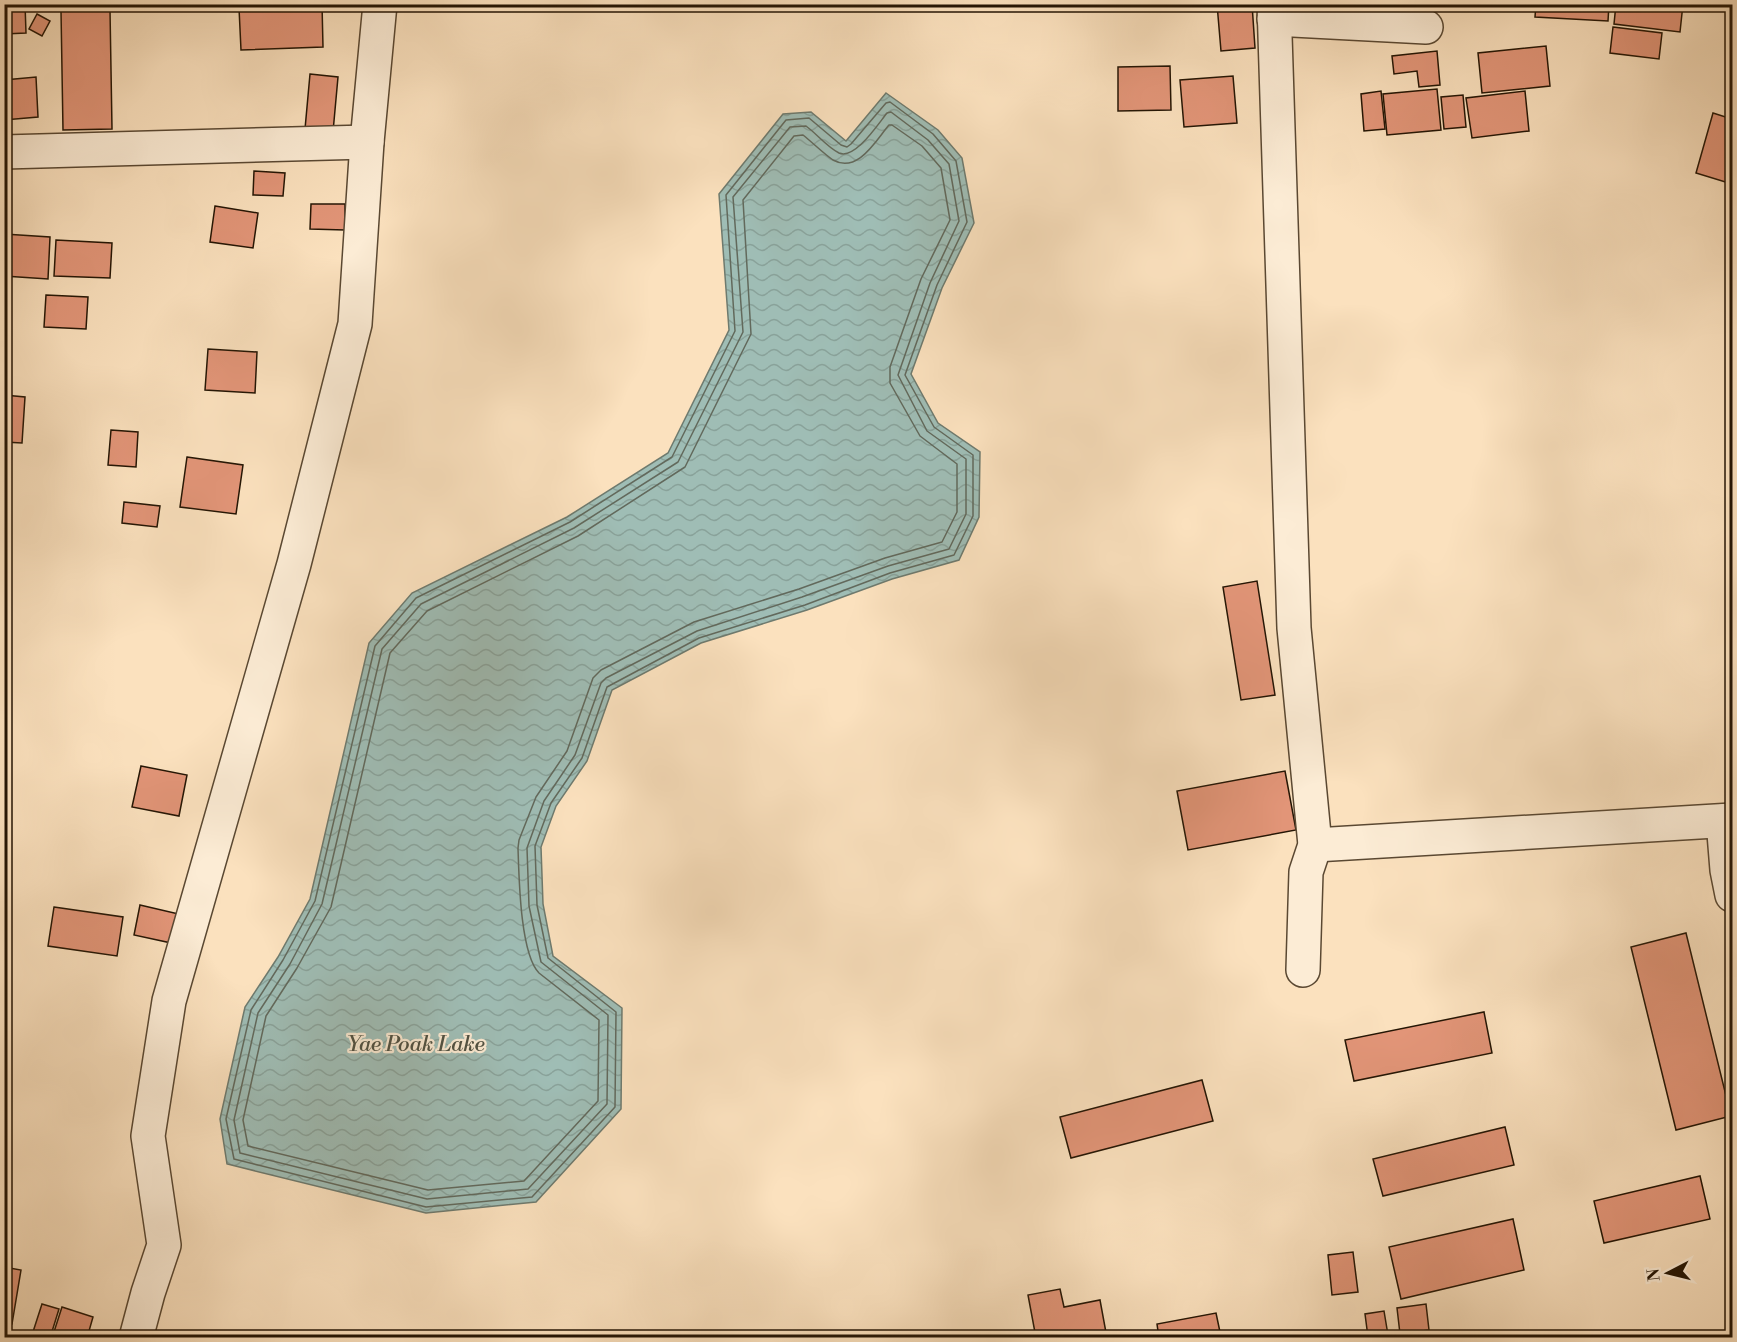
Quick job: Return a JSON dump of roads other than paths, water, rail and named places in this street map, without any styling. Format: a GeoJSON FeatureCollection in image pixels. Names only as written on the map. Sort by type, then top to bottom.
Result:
{"type":"FeatureCollection","features":[{"type":"Feature","properties":{"kind":"street"},"geometry":{"type":"LineString","coordinates":[[136,1338],[147,1293],[164,1245],[148,1136],[169,1001],[294,564],[355,324],[367,142],[380,4]]}},
{"type":"Feature","properties":{"kind":"street"},"geometry":{"type":"LineString","coordinates":[[1303,970],[1306,872],[1315,845],[1294,628],[1274,12],[1426,27]]}},
{"type":"Feature","properties":{"kind":"street"},"geometry":{"type":"LineString","coordinates":[[4,153],[367,142]]}},
{"type":"Feature","properties":{"kind":"street"},"geometry":{"type":"LineString","coordinates":[[1315,845],[1728,821],[1726,870],[1732,895]]}},
{"type":"Feature","properties":{"kind":"water","name":"Yae Poak Lake"},"geometry":{"type":"Polygon","coordinates":[[[886,93],[938,130],[962,158],[974,223],[942,288],[911,374],[938,423],[980,452],[979,517],[959,560],[892,579],[807,610],[701,643],[612,690],[587,761],[556,806],[541,847],[543,904],[553,956],[622,1008],[621,1109],[536,1202],[426,1213],[227,1164],[220,1119],[245,1007],[278,957],[310,899],[369,643],[412,593],[567,517],[668,453],[729,330],[719,194],[783,114],[811,112],[846,141],[886,93]]]}}]}
